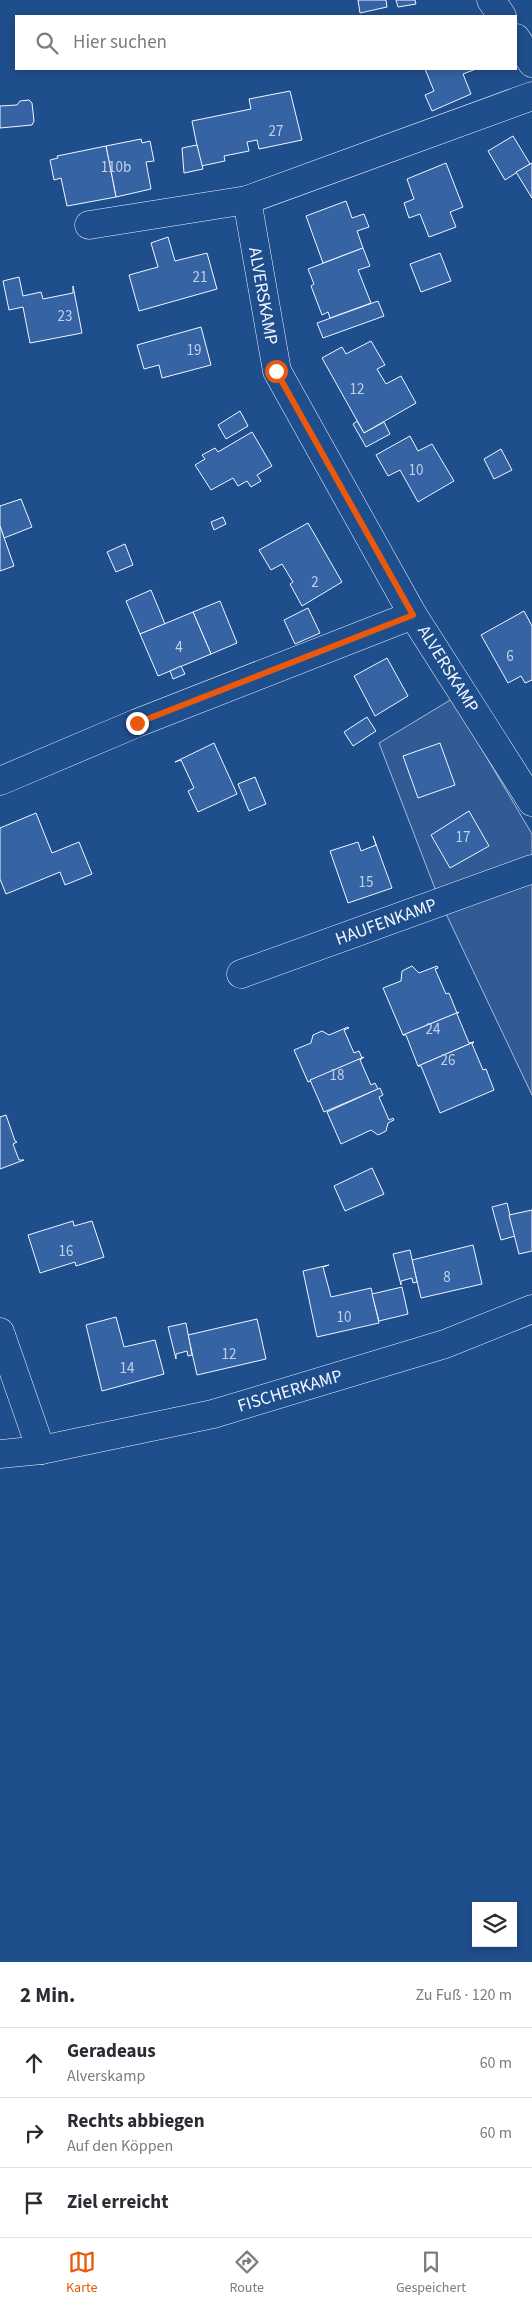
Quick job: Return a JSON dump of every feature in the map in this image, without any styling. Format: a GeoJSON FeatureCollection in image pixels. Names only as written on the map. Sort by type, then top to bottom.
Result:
{"type":"FeatureCollection","features":[{"type":"Feature","properties":{"kind":"street"},"geometry":{"type":"LineString","coordinates":[[491,0],[501,15]]}},
{"type":"Feature","properties":{"kind":"street"},"geometry":{"type":"LineString","coordinates":[[517,40],[532,63]]}},
{"type":"Feature","properties":{"kind":"street"},"geometry":{"type":"LineString","coordinates":[[89,225],[247,200],[532,96]]}},
{"type":"Feature","properties":{"kind":"street","name":"ALVERSKAMP"},"geometry":{"type":"LineString","coordinates":[[247,200],[276,371],[413,615],[532,802]]}},
{"type":"Feature","properties":{"kind":"street"},"geometry":{"type":"LineString","coordinates":[[0,781],[137,723],[413,615]]}},
{"type":"Feature","properties":{"kind":"street","name":"HAUFENKAMP"},"geometry":{"type":"LineString","coordinates":[[240,974],[532,869]]}},
{"type":"Feature","properties":{"kind":"street","name":"FISCHERKAMP"},"geometry":{"type":"LineString","coordinates":[[0,1454],[41,1450],[214,1414],[445,1344],[532,1309]]}},
{"type":"Feature","properties":{"kind":"street"},"geometry":{"type":"LineString","coordinates":[[0,1332],[41,1450]]}},
{"type":"Feature","properties":{"kind":"shaded area"},"geometry":{"type":"Polygon","coordinates":[[[452,699],[532,834],[532,1095],[439,899],[379,743],[452,699]]]}},
{"type":"Feature","properties":{"kind":"building"},"geometry":{"type":"Polygon","coordinates":[[[358,0],[386,0],[387,7],[360,13],[358,0]]]}},
{"type":"Feature","properties":{"kind":"building"},"geometry":{"type":"Polygon","coordinates":[[[396,0],[415,0],[416,4],[398,7],[396,0]]]}},
{"type":"Feature","properties":{"kind":"building"},"geometry":{"type":"Polygon","coordinates":[[[425,70],[473,70],[463,74],[471,94],[432,111],[425,95],[434,91],[425,70]]]}},
{"type":"Feature","properties":{"kind":"building"},"geometry":{"type":"Polygon","coordinates":[[[290,91],[302,140],[259,149],[257,140],[247,142],[249,151],[224,156],[225,161],[201,166],[192,121],[251,109],[249,99],[290,91]]]}},
{"type":"Feature","properties":{"kind":"building"},"geometry":{"type":"Polygon","coordinates":[[[29,100],[32,103],[34,121],[32,125],[0,128],[0,106],[17,105],[20,101],[29,100]]]}},
{"type":"Feature","properties":{"kind":"building"},"geometry":{"type":"Polygon","coordinates":[[[513,136],[530,164],[505,180],[488,151],[513,136]]]}},
{"type":"Feature","properties":{"kind":"building"},"geometry":{"type":"Polygon","coordinates":[[[141,139],[142,143],[150,141],[154,161],[146,162],[151,189],[116,197],[106,146],[141,139]]]}},
{"type":"Feature","properties":{"kind":"building"},"geometry":{"type":"Polygon","coordinates":[[[197,145],[203,169],[184,173],[182,148],[197,145]]]}},
{"type":"Feature","properties":{"kind":"building"},"geometry":{"type":"Polygon","coordinates":[[[106,146],[116,197],[67,206],[61,178],[54,180],[50,160],[58,158],[57,156],[106,146]]]}},
{"type":"Feature","properties":{"kind":"building"},"geometry":{"type":"Polygon","coordinates":[[[446,163],[463,207],[450,212],[456,227],[429,237],[420,214],[409,218],[404,203],[414,199],[407,179],[446,163]]]}},
{"type":"Feature","properties":{"kind":"building"},"geometry":{"type":"Polygon","coordinates":[[[532,163],[532,198],[516,172],[532,163]]]}},
{"type":"Feature","properties":{"kind":"building"},"geometry":{"type":"Polygon","coordinates":[[[346,201],[352,218],[364,214],[369,227],[357,231],[363,248],[323,263],[306,216],[346,201]]]}},
{"type":"Feature","properties":{"kind":"building"},"geometry":{"type":"Polygon","coordinates":[[[168,237],[175,261],[207,253],[217,289],[139,311],[129,275],[158,267],[151,243],[168,237]]]}},
{"type":"Feature","properties":{"kind":"building"},"geometry":{"type":"Polygon","coordinates":[[[363,248],[370,266],[358,270],[371,303],[330,318],[328,312],[322,315],[311,286],[314,284],[308,269],[363,248]]]}},
{"type":"Feature","properties":{"kind":"building"},"geometry":{"type":"Polygon","coordinates":[[[440,253],[451,281],[421,292],[410,264],[440,253]]]}},
{"type":"Feature","properties":{"kind":"building"},"geometry":{"type":"Polygon","coordinates":[[[19,277],[23,296],[41,292],[43,299],[73,293],[73,286],[82,333],[30,343],[23,307],[9,310],[3,281],[19,277]]]}},
{"type":"Feature","properties":{"kind":"building"},"geometry":{"type":"Polygon","coordinates":[[[378,301],[384,316],[323,338],[317,323],[378,301]]]}},
{"type":"Feature","properties":{"kind":"building"},"geometry":{"type":"Polygon","coordinates":[[[201,327],[211,365],[162,378],[159,365],[144,369],[137,345],[201,327]]]}},
{"type":"Feature","properties":{"kind":"building"},"geometry":{"type":"Polygon","coordinates":[[[371,341],[385,365],[377,369],[386,384],[401,376],[416,403],[364,433],[322,358],[342,347],[346,354],[371,341]]]}},
{"type":"Feature","properties":{"kind":"building"},"geometry":{"type":"Polygon","coordinates":[[[240,411],[248,426],[226,439],[218,425],[240,411]]]}},
{"type":"Feature","properties":{"kind":"building"},"geometry":{"type":"Polygon","coordinates":[[[357,421],[364,433],[384,422],[390,434],[366,447],[353,424],[357,421]]]}},
{"type":"Feature","properties":{"kind":"building"},"geometry":{"type":"Polygon","coordinates":[[[252,432],[272,466],[257,475],[261,481],[251,487],[247,481],[238,486],[233,478],[211,490],[195,465],[205,459],[202,455],[215,448],[218,452],[252,432]]]}},
{"type":"Feature","properties":{"kind":"building"},"geometry":{"type":"Polygon","coordinates":[[[410,436],[418,451],[432,444],[454,481],[418,502],[400,470],[388,476],[376,455],[410,436]]]}},
{"type":"Feature","properties":{"kind":"building"},"geometry":{"type":"Polygon","coordinates":[[[501,449],[512,470],[494,479],[484,459],[501,449]]]}},
{"type":"Feature","properties":{"kind":"building"},"geometry":{"type":"Polygon","coordinates":[[[21,499],[32,527],[4,538],[0,526],[0,506],[21,499]]]}},
{"type":"Feature","properties":{"kind":"building"},"geometry":{"type":"Polygon","coordinates":[[[223,517],[226,524],[214,530],[211,522],[223,517]]]}},
{"type":"Feature","properties":{"kind":"building"},"geometry":{"type":"Polygon","coordinates":[[[308,523],[342,582],[302,606],[290,584],[293,582],[282,564],[271,570],[259,550],[308,523]]]}},
{"type":"Feature","properties":{"kind":"building"},"geometry":{"type":"Polygon","coordinates":[[[0,526],[14,566],[0,571],[0,526]]]}},
{"type":"Feature","properties":{"kind":"building"},"geometry":{"type":"Polygon","coordinates":[[[125,544],[133,565],[116,572],[107,552],[125,544]]]}},
{"type":"Feature","properties":{"kind":"building"},"geometry":{"type":"Polygon","coordinates":[[[151,590],[165,624],[140,634],[126,601],[151,590]]]}},
{"type":"Feature","properties":{"kind":"building"},"geometry":{"type":"Polygon","coordinates":[[[220,601],[237,643],[211,654],[193,612],[220,601]]]}},
{"type":"Feature","properties":{"kind":"building"},"geometry":{"type":"Polygon","coordinates":[[[308,608],[320,633],[295,644],[284,620],[308,608]]]}},
{"type":"Feature","properties":{"kind":"building"},"geometry":{"type":"Polygon","coordinates":[[[524,611],[532,626],[532,680],[525,683],[521,676],[508,683],[481,635],[524,611]]]}},
{"type":"Feature","properties":{"kind":"building"},"geometry":{"type":"Polygon","coordinates":[[[193,612],[211,654],[158,676],[140,634],[193,612]]]}},
{"type":"Feature","properties":{"kind":"building"},"geometry":{"type":"Polygon","coordinates":[[[387,658],[408,696],[375,716],[354,676],[387,658]]]}},
{"type":"Feature","properties":{"kind":"building"},"geometry":{"type":"Polygon","coordinates":[[[181,666],[185,674],[173,679],[170,671],[181,666]]]}},
{"type":"Feature","properties":{"kind":"building"},"geometry":{"type":"Polygon","coordinates":[[[367,717],[376,731],[353,746],[344,732],[367,717]]]}},
{"type":"Feature","properties":{"kind":"building"},"geometry":{"type":"Polygon","coordinates":[[[214,743],[237,794],[198,812],[188,791],[194,788],[181,760],[175,762],[214,743]]]}},
{"type":"Feature","properties":{"kind":"building"},"geometry":{"type":"Polygon","coordinates":[[[440,743],[455,785],[418,798],[403,756],[440,743]]]}},
{"type":"Feature","properties":{"kind":"building"},"geometry":{"type":"Polygon","coordinates":[[[255,777],[266,804],[249,811],[238,784],[255,777]]]}},
{"type":"Feature","properties":{"kind":"building"},"geometry":{"type":"Polygon","coordinates":[[[469,811],[489,846],[450,868],[431,835],[469,811]]]}},
{"type":"Feature","properties":{"kind":"building"},"geometry":{"type":"Polygon","coordinates":[[[36,813],[52,853],[79,842],[92,874],[65,885],[60,872],[6,894],[0,879],[0,828],[36,813]]]}},
{"type":"Feature","properties":{"kind":"building"},"geometry":{"type":"Polygon","coordinates":[[[373,836],[392,888],[348,903],[330,851],[358,842],[361,851],[376,845],[373,836]]]}},
{"type":"Feature","properties":{"kind":"building"},"geometry":{"type":"Polygon","coordinates":[[[412,966],[419,973],[437,966],[438,968],[435,969],[446,994],[449,993],[457,1013],[403,1035],[383,988],[401,981],[402,971],[412,966]]]}},
{"type":"Feature","properties":{"kind":"building"},"geometry":{"type":"Polygon","coordinates":[[[459,1012],[457,1014],[469,1043],[474,1042],[418,1066],[406,1035],[403,1035],[459,1012]]]}},
{"type":"Feature","properties":{"kind":"building"},"geometry":{"type":"Polygon","coordinates":[[[348,1027],[344,1030],[354,1053],[359,1051],[362,1058],[308,1082],[294,1050],[311,1043],[313,1035],[322,1031],[329,1035],[348,1027]]]}},
{"type":"Feature","properties":{"kind":"building"},"geometry":{"type":"Polygon","coordinates":[[[474,1042],[472,1044],[483,1070],[486,1069],[494,1090],[440,1113],[421,1066],[418,1066],[474,1042]]]}},
{"type":"Feature","properties":{"kind":"building"},"geometry":{"type":"Polygon","coordinates":[[[364,1057],[360,1060],[371,1085],[375,1083],[378,1089],[324,1112],[310,1080],[364,1057]]]}},
{"type":"Feature","properties":{"kind":"building"},"geometry":{"type":"Polygon","coordinates":[[[380,1088],[383,1095],[379,1097],[389,1120],[393,1118],[394,1120],[388,1123],[386,1131],[378,1135],[371,1130],[341,1144],[327,1112],[380,1088]]]}},
{"type":"Feature","properties":{"kind":"building"},"geometry":{"type":"Polygon","coordinates":[[[6,1115],[17,1142],[13,1144],[19,1160],[24,1160],[0,1169],[0,1117],[6,1115]]]}},
{"type":"Feature","properties":{"kind":"building"},"geometry":{"type":"Polygon","coordinates":[[[372,1168],[384,1194],[345,1211],[334,1186],[372,1168]]]}},
{"type":"Feature","properties":{"kind":"building"},"geometry":{"type":"Polygon","coordinates":[[[507,1203],[515,1236],[501,1240],[492,1207],[507,1203]]]}},
{"type":"Feature","properties":{"kind":"building"},"geometry":{"type":"Polygon","coordinates":[[[532,1210],[532,1251],[519,1254],[509,1215],[532,1210]]]}},
{"type":"Feature","properties":{"kind":"building"},"geometry":{"type":"Polygon","coordinates":[[[73,1221],[74,1226],[92,1221],[104,1257],[76,1266],[75,1262],[40,1273],[28,1235],[73,1221]]]}},
{"type":"Feature","properties":{"kind":"building"},"geometry":{"type":"Polygon","coordinates":[[[473,1245],[482,1284],[421,1298],[412,1260],[473,1245]]]}},
{"type":"Feature","properties":{"kind":"building"},"geometry":{"type":"Polygon","coordinates":[[[410,1250],[417,1282],[413,1283],[412,1278],[401,1281],[401,1285],[393,1254],[410,1250]]]}},
{"type":"Feature","properties":{"kind":"building"},"geometry":{"type":"Polygon","coordinates":[[[329,1265],[323,1267],[331,1297],[371,1288],[379,1323],[317,1337],[303,1271],[329,1265]]]}},
{"type":"Feature","properties":{"kind":"building"},"geometry":{"type":"Polygon","coordinates":[[[402,1287],[408,1314],[379,1321],[372,1294],[402,1287]]]}},
{"type":"Feature","properties":{"kind":"building"},"geometry":{"type":"Polygon","coordinates":[[[116,1317],[124,1347],[155,1340],[164,1374],[102,1391],[86,1325],[116,1317]]]}},
{"type":"Feature","properties":{"kind":"building"},"geometry":{"type":"Polygon","coordinates":[[[257,1319],[266,1359],[197,1375],[188,1335],[257,1319]]]}},
{"type":"Feature","properties":{"kind":"building"},"geometry":{"type":"Polygon","coordinates":[[[186,1323],[192,1355],[188,1356],[187,1351],[176,1354],[176,1359],[168,1327],[186,1323]]]}},
{"type":"Feature","properties":{"kind":"route"},"geometry":{"type":"LineString","coordinates":[[137,723],[413,615],[276,371]]}}]}
